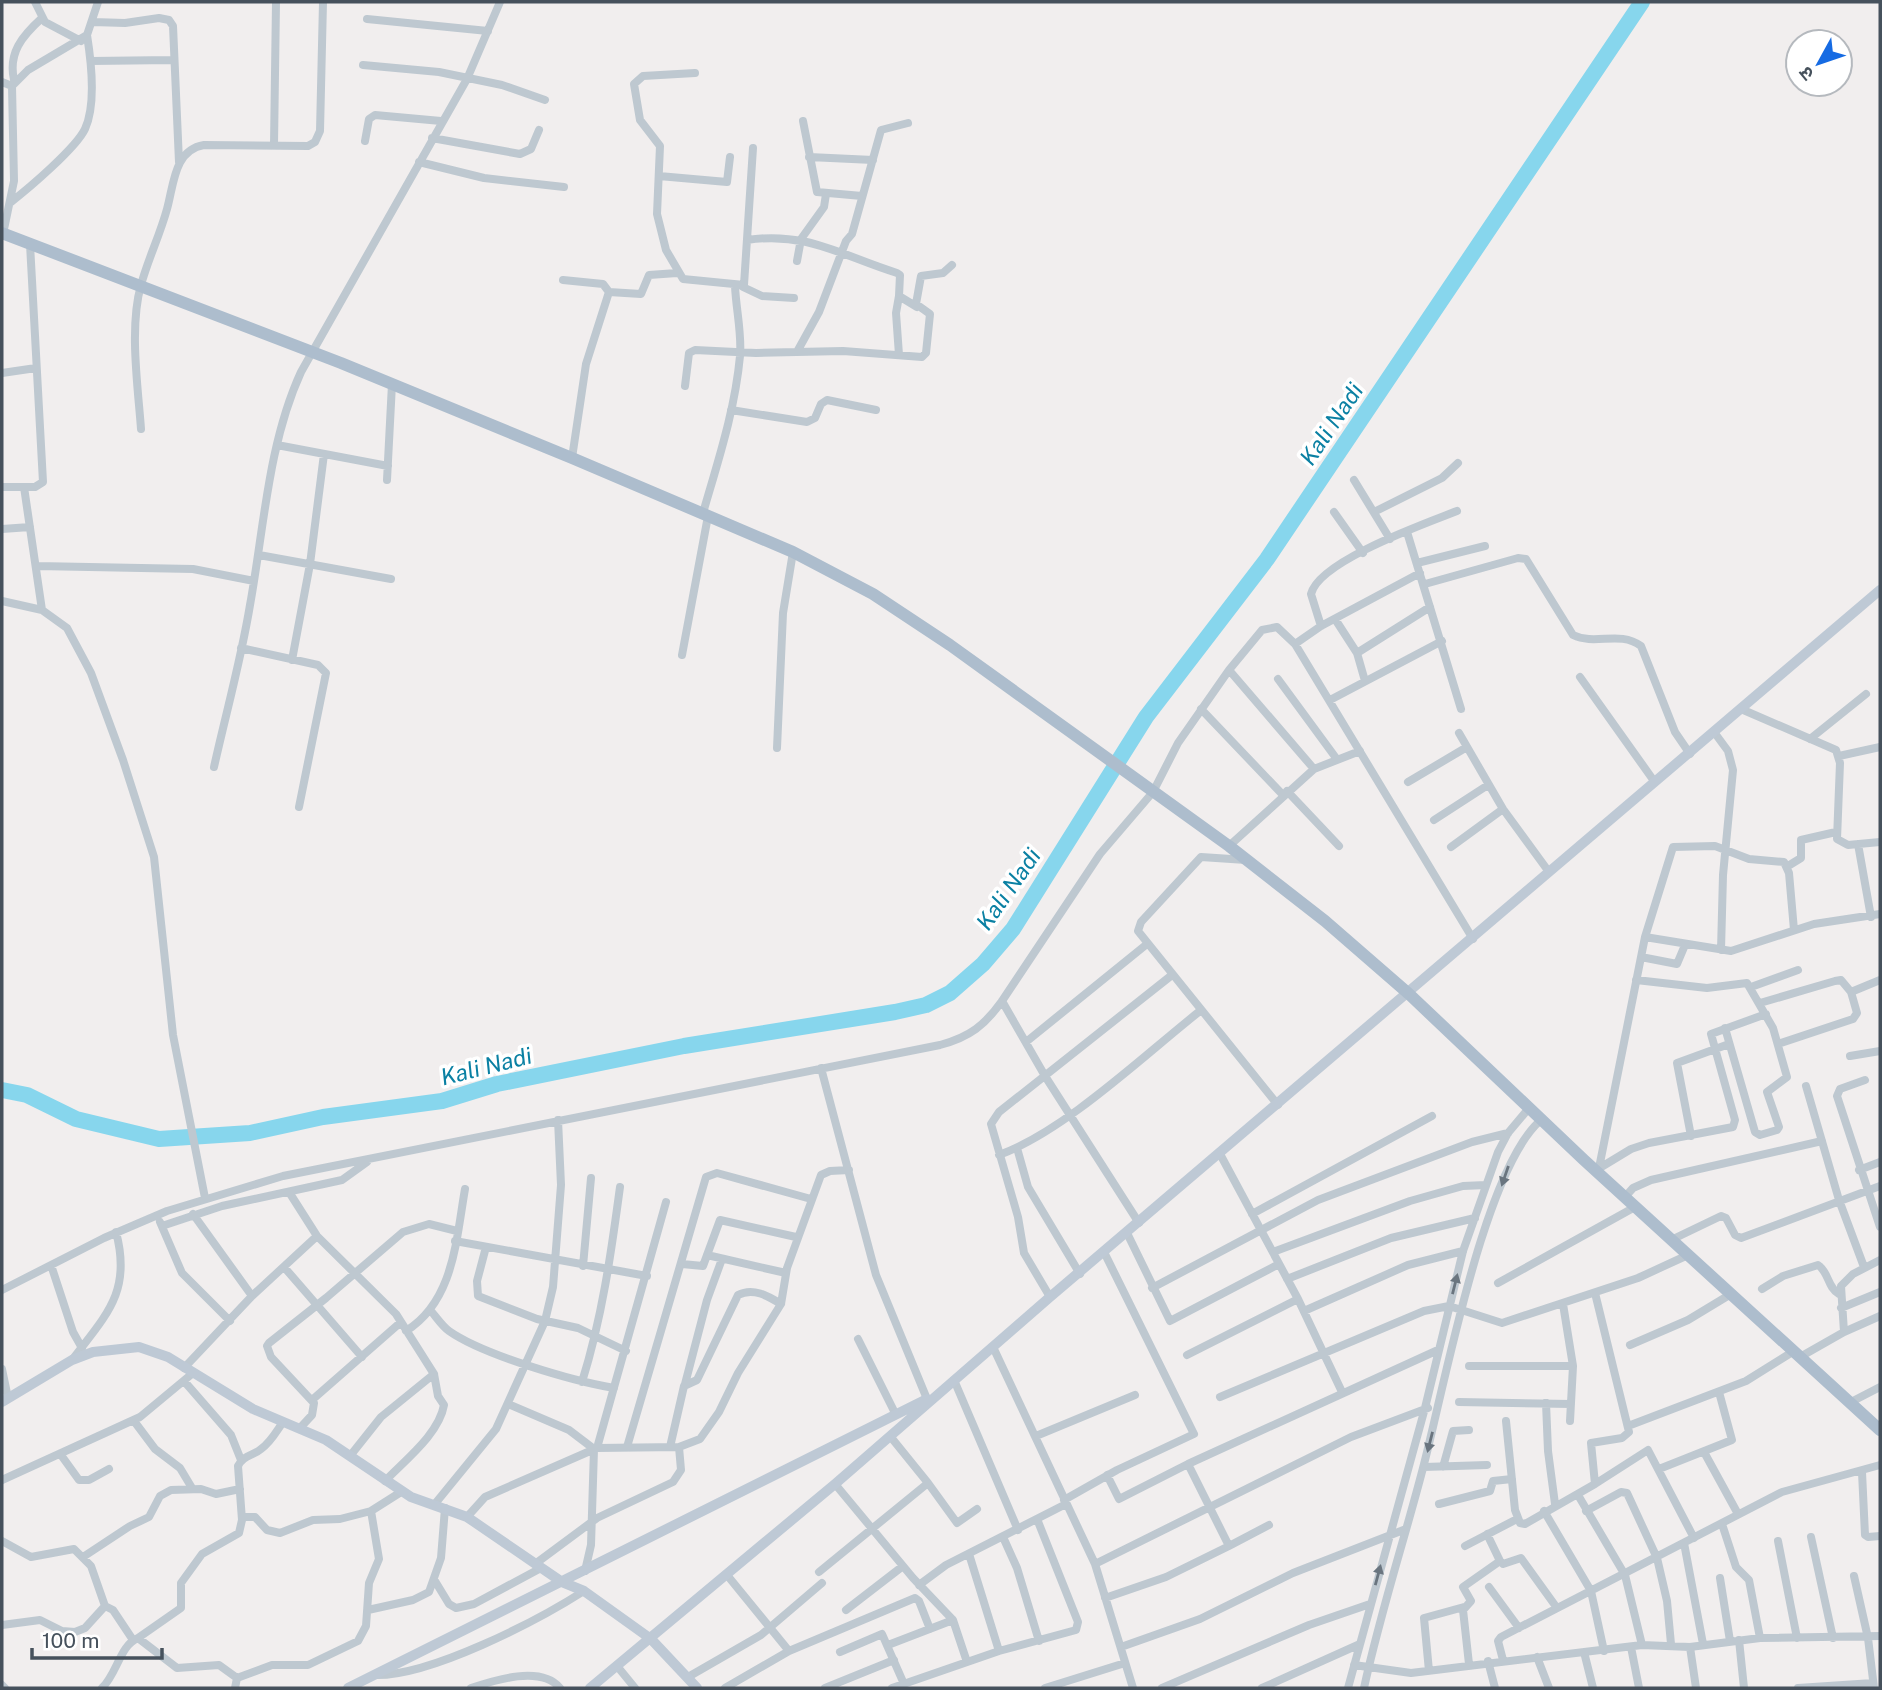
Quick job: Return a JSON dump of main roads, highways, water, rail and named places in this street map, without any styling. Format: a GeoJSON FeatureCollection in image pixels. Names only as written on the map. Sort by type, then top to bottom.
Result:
{"type":"FeatureCollection","features":[{"type":"Feature","properties":{"kind":"main road"},"geometry":{"type":"LineString","coordinates":[[3,233],[391,384],[572,458],[793,552],[873,594],[950,645],[1249,860],[1409,994],[1635,1207],[1880,1430]]}},
{"type":"Feature","properties":{"kind":"waterway","name":"Kali Nadi"},"geometry":{"type":"LineString","coordinates":[[2,1090],[27,1095],[76,1119],[159,1139],[250,1133],[323,1117],[442,1101],[497,1084],[684,1046],[895,1012],[926,1005],[950,993],[983,964],[1013,929],[1146,717],[1267,559],[1642,2]]}}]}
